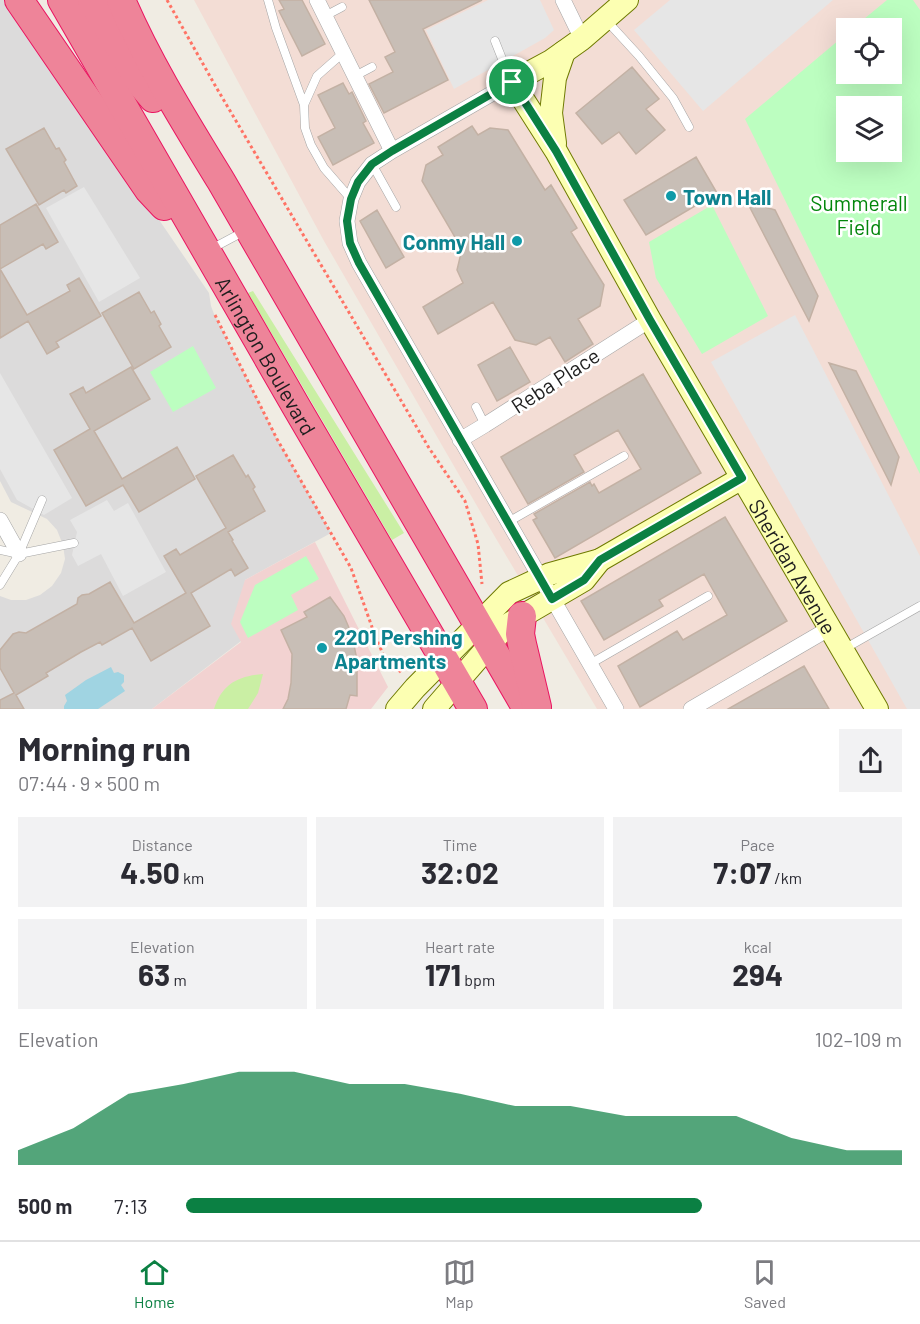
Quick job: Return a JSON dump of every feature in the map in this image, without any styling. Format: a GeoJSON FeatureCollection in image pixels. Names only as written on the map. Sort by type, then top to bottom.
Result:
{"type":"FeatureCollection","features":[{"type":"Feature","properties":{"kind":"highway"},"geometry":{"type":"LineString","coordinates":[[19,0],[149,190],[207,251]]}},
{"type":"Feature","properties":{"kind":"highway","name":"Arlington Boulevard"},"geometry":{"type":"LineString","coordinates":[[62,0],[473,709]]}},
{"type":"Feature","properties":{"kind":"highway"},"geometry":{"type":"LineString","coordinates":[[92,0],[142,85],[221,181]]}},
{"type":"Feature","properties":{"kind":"highway"},"geometry":{"type":"LineString","coordinates":[[121,0],[163,84],[527,709]]}},
{"type":"Feature","properties":{"kind":"highway"},"geometry":{"type":"LineString","coordinates":[[522,616],[520,634],[523,653],[537,709]]}},
{"type":"Feature","properties":{"kind":"street"},"geometry":{"type":"LineString","coordinates":[[317,0],[392,151]]}},
{"type":"Feature","properties":{"kind":"street"},"geometry":{"type":"LineString","coordinates":[[556,151],[551,113],[555,78],[573,45],[563,0]]}},
{"type":"Feature","properties":{"kind":"street"},"geometry":{"type":"LineString","coordinates":[[616,709],[359,263],[350,243],[347,221],[351,199],[358,182],[372,164],[551,61],[627,0]]}},
{"type":"Feature","properties":{"kind":"street","name":"Sheridan Avenue"},"geometry":{"type":"LineString","coordinates":[[512,82],[556,151],[650,320],[877,709]]}},
{"type":"Feature","properties":{"kind":"street","name":"Reba Place"},"geometry":{"type":"LineString","coordinates":[[460,440],[650,320]]}},
{"type":"Feature","properties":{"kind":"street"},"geometry":{"type":"LineString","coordinates":[[434,709],[451,670],[484,635],[509,593],[550,574],[600,560],[742,478]]}},
{"type":"Feature","properties":{"kind":"street"},"geometry":{"type":"LineString","coordinates":[[0,520],[19,554]]}},
{"type":"Feature","properties":{"kind":"street"},"geometry":{"type":"LineString","coordinates":[[484,635],[584,580],[600,560]]}},
{"type":"Feature","properties":{"kind":"street"},"geometry":{"type":"LineString","coordinates":[[691,709],[830,628]]}},
{"type":"Feature","properties":{"kind":"street"},"geometry":{"type":"LineString","coordinates":[[397,709],[415,688],[451,670]]}},
{"type":"Feature","properties":{"kind":"lane"},"geometry":{"type":"LineString","coordinates":[[268,0],[304,105],[305,128],[311,145],[324,168],[351,199]]}},
{"type":"Feature","properties":{"kind":"lane"},"geometry":{"type":"LineString","coordinates":[[325,16],[342,7]]}},
{"type":"Feature","properties":{"kind":"lane"},"geometry":{"type":"LineString","coordinates":[[605,19],[673,98],[689,127]]}},
{"type":"Feature","properties":{"kind":"lane"},"geometry":{"type":"LineString","coordinates":[[495,41],[512,82]]}},
{"type":"Feature","properties":{"kind":"lane"},"geometry":{"type":"LineString","coordinates":[[304,105],[317,76],[343,53]]}},
{"type":"Feature","properties":{"kind":"lane"},"geometry":{"type":"LineString","coordinates":[[355,76],[372,67]]}},
{"type":"Feature","properties":{"kind":"lane"},"geometry":{"type":"LineString","coordinates":[[372,164],[396,207]]}},
{"type":"Feature","properties":{"kind":"lane"},"geometry":{"type":"LineString","coordinates":[[207,251],[248,229]]}},
{"type":"Feature","properties":{"kind":"lane"},"geometry":{"type":"LineString","coordinates":[[476,407],[485,425]]}},
{"type":"Feature","properties":{"kind":"lane"},"geometry":{"type":"LineString","coordinates":[[508,522],[624,456]]}},
{"type":"Feature","properties":{"kind":"lane"},"geometry":{"type":"LineString","coordinates":[[0,585],[19,554],[42,500]]}},
{"type":"Feature","properties":{"kind":"lane"},"geometry":{"type":"LineString","coordinates":[[0,550],[19,554],[74,543]]}},
{"type":"Feature","properties":{"kind":"lane"},"geometry":{"type":"LineString","coordinates":[[590,664],[708,596]]}},
{"type":"Feature","properties":{"kind":"lane"},"geometry":{"type":"LineString","coordinates":[[843,650],[920,606]]}},
{"type":"Feature","properties":{"kind":"path"},"geometry":{"type":"LineString","coordinates":[[167,0],[222,98],[423,438],[465,501],[478,544],[482,588]]}},
{"type":"Feature","properties":{"kind":"path"},"geometry":{"type":"LineString","coordinates":[[214,314],[277,440],[351,568],[384,657],[404,675]]}},
{"type":"Feature","properties":{"kind":"shaded area"},"geometry":{"type":"Polygon","coordinates":[[[0,0],[9,0],[209,293],[214,314],[277,439],[331,533],[245,580],[241,641],[152,709],[0,709],[0,596],[11,600],[26,600],[40,595],[52,586],[61,573],[65,559],[57,530],[47,519],[11,502],[0,481],[0,0]]]}},
{"type":"Feature","properties":{"kind":"shaded area"},"geometry":{"type":"Polygon","coordinates":[[[194,0],[920,0],[920,709],[597,709],[324,241],[194,0]]]}},
{"type":"Feature","properties":{"kind":"shaded area"},"geometry":{"type":"Polygon","coordinates":[[[488,0],[540,0],[554,30],[545,38],[454,89],[426,30],[488,0]]]}},
{"type":"Feature","properties":{"kind":"shaded area"},"geometry":{"type":"Polygon","coordinates":[[[670,0],[833,0],[703,111],[634,30],[670,0]]]}},
{"type":"Feature","properties":{"kind":"shaded area"},"geometry":{"type":"Polygon","coordinates":[[[84,187],[140,278],[99,302],[46,208],[84,187]]]}},
{"type":"Feature","properties":{"kind":"shaded area"},"geometry":{"type":"Polygon","coordinates":[[[795,315],[920,556],[920,709],[907,709],[711,362],[795,315]]]}},
{"type":"Feature","properties":{"kind":"shaded area"},"geometry":{"type":"Polygon","coordinates":[[[0,373],[72,498],[44,515],[17,500],[0,469],[0,373]]]}},
{"type":"Feature","properties":{"kind":"shaded area"},"geometry":{"type":"Polygon","coordinates":[[[107,500],[114,511],[128,503],[166,572],[123,596],[101,554],[78,566],[72,555],[77,532],[70,520],[107,500]]]}},
{"type":"Feature","properties":{"kind":"shaded area"},"geometry":{"type":"Polygon","coordinates":[[[315,542],[388,687],[371,709],[152,709],[241,642],[231,624],[245,580],[315,542]]]}},
{"type":"Feature","properties":{"kind":"green space","name":"Summerall Field"},"geometry":{"type":"Polygon","coordinates":[[[887,0],[913,0],[920,10],[920,474],[745,119],[836,42],[836,84],[902,84],[902,18],[865,18],[887,0]]]}},
{"type":"Feature","properties":{"kind":"green space"},"geometry":{"type":"Polygon","coordinates":[[[712,205],[768,316],[702,354],[656,278],[649,242],[712,205]]]}},
{"type":"Feature","properties":{"kind":"green space"},"geometry":{"type":"Polygon","coordinates":[[[253,291],[404,533],[392,540],[248,293],[253,291]]]}},
{"type":"Feature","properties":{"kind":"green space"},"geometry":{"type":"Polygon","coordinates":[[[193,346],[216,388],[173,412],[150,372],[193,346]]]}},
{"type":"Feature","properties":{"kind":"green space"},"geometry":{"type":"Polygon","coordinates":[[[306,556],[319,579],[291,595],[298,610],[248,638],[240,622],[255,585],[306,556]]]}},
{"type":"Feature","properties":{"kind":"green space"},"geometry":{"type":"Polygon","coordinates":[[[263,674],[258,693],[248,709],[214,709],[226,687],[239,679],[263,674]]]}},
{"type":"Feature","properties":{"kind":"water"},"geometry":{"type":"Polygon","coordinates":[[[111,667],[114,673],[124,675],[124,682],[121,685],[125,691],[98,709],[64,709],[67,701],[65,695],[86,680],[111,667]]]}},
{"type":"Feature","properties":{"kind":"building"},"geometry":{"type":"Polygon","coordinates":[[[279,0],[302,0],[325,44],[302,56],[279,11],[284,9],[279,0]]]}},
{"type":"Feature","properties":{"kind":"building"},"geometry":{"type":"Polygon","coordinates":[[[369,0],[482,0],[423,29],[448,80],[384,113],[369,84],[393,72],[385,57],[395,52],[369,0]]]}},
{"type":"Feature","properties":{"kind":"building"},"geometry":{"type":"Polygon","coordinates":[[[632,67],[659,99],[646,109],[665,130],[636,154],[619,132],[602,144],[576,113],[632,67]]]}},
{"type":"Feature","properties":{"kind":"building"},"geometry":{"type":"Polygon","coordinates":[[[343,83],[349,94],[352,92],[366,121],[363,123],[374,143],[333,165],[318,137],[335,128],[318,95],[343,83]]]}},
{"type":"Feature","properties":{"kind":"building","name":"Conmy Hall"},"geometry":{"type":"Polygon","coordinates":[[[472,126],[478,135],[490,128],[508,130],[545,190],[551,185],[577,228],[571,232],[604,285],[600,306],[578,319],[593,344],[565,362],[550,337],[536,345],[515,340],[493,302],[438,334],[423,307],[463,283],[457,270],[462,249],[422,181],[426,165],[443,155],[438,147],[472,126]]]}},
{"type":"Feature","properties":{"kind":"building"},"geometry":{"type":"Polygon","coordinates":[[[44,128],[56,149],[59,148],[66,160],[64,162],[77,186],[66,193],[64,190],[39,205],[6,149],[44,128]]]}},
{"type":"Feature","properties":{"kind":"building","name":"Town Hall"},"geometry":{"type":"Polygon","coordinates":[[[696,157],[717,193],[646,235],[624,200],[696,157]]]}},
{"type":"Feature","properties":{"kind":"building"},"geometry":{"type":"Polygon","coordinates":[[[747,202],[775,210],[818,296],[809,321],[747,202]]]}},
{"type":"Feature","properties":{"kind":"building"},"geometry":{"type":"Polygon","coordinates":[[[36,204],[58,242],[46,249],[43,244],[0,269],[0,225],[36,204]]]}},
{"type":"Feature","properties":{"kind":"building"},"geometry":{"type":"Polygon","coordinates":[[[377,210],[404,257],[386,268],[360,221],[377,210]]]}},
{"type":"Feature","properties":{"kind":"building"},"geometry":{"type":"Polygon","coordinates":[[[0,269],[27,315],[70,291],[67,285],[79,278],[101,316],[56,342],[59,347],[47,354],[28,321],[0,338],[0,269]]]}},
{"type":"Feature","properties":{"kind":"building"},"geometry":{"type":"Polygon","coordinates":[[[139,292],[151,313],[154,311],[161,324],[159,326],[171,347],[134,369],[102,313],[139,292]]]}},
{"type":"Feature","properties":{"kind":"building"},"geometry":{"type":"Polygon","coordinates":[[[510,347],[530,382],[497,401],[478,365],[510,347]]]}},
{"type":"Feature","properties":{"kind":"building"},"geometry":{"type":"Polygon","coordinates":[[[829,363],[856,371],[899,457],[891,485],[829,363]]]}},
{"type":"Feature","properties":{"kind":"building"},"geometry":{"type":"Polygon","coordinates":[[[131,367],[150,399],[94,431],[122,479],[177,447],[195,479],[139,512],[123,485],[86,506],[54,450],[90,429],[70,394],[83,387],[86,393],[131,367]]]}},
{"type":"Feature","properties":{"kind":"building"},"geometry":{"type":"Polygon","coordinates":[[[643,374],[701,473],[555,558],[533,520],[537,518],[534,514],[590,482],[592,486],[594,484],[599,493],[641,469],[618,430],[574,455],[584,472],[528,504],[501,457],[643,374]]]}},
{"type":"Feature","properties":{"kind":"building"},"geometry":{"type":"Polygon","coordinates":[[[233,455],[255,487],[253,489],[265,511],[228,532],[248,568],[235,576],[231,569],[191,593],[210,626],[151,661],[132,628],[102,645],[100,642],[81,652],[46,673],[48,676],[16,695],[24,709],[0,709],[0,700],[14,693],[0,668],[0,650],[13,634],[26,633],[77,604],[78,598],[82,595],[89,594],[110,582],[134,623],[186,593],[164,556],[176,549],[180,555],[226,528],[196,476],[233,455]]]}},
{"type":"Feature","properties":{"kind":"building"},"geometry":{"type":"Polygon","coordinates":[[[725,517],[787,621],[640,707],[618,666],[677,631],[683,640],[727,615],[704,574],[659,600],[663,606],[604,640],[581,601],[725,517]]]}},
{"type":"Feature","properties":{"kind":"building","name":"2201 Pershing Apartments"},"geometry":{"type":"Polygon","coordinates":[[[330,597],[344,616],[352,635],[357,660],[357,696],[350,695],[346,709],[283,709],[288,699],[291,683],[292,654],[281,630],[307,617],[304,612],[330,597]]]}},
{"type":"Feature","properties":{"kind":"building"},"geometry":{"type":"Polygon","coordinates":[[[804,666],[829,709],[728,709],[804,666]]]}},
{"type":"Feature","properties":{"kind":"place","name":"Town Hall"},"geometry":{"type":"Point","coordinates":[671,196]}},
{"type":"Feature","properties":{"kind":"place","name":"Conmy Hall"},"geometry":{"type":"Point","coordinates":[517,241]}},
{"type":"Feature","properties":{"kind":"place","name":"2201 Pershing Apartments"},"geometry":{"type":"Point","coordinates":[322,648]}},
{"type":"Feature","properties":{"kind":"route"},"geometry":{"type":"LineString","coordinates":[[512,82],[556,151],[650,320],[742,478],[600,560],[584,580],[552,599],[359,263],[350,243],[347,221],[351,199],[358,182],[372,164],[512,82]]}}]}
